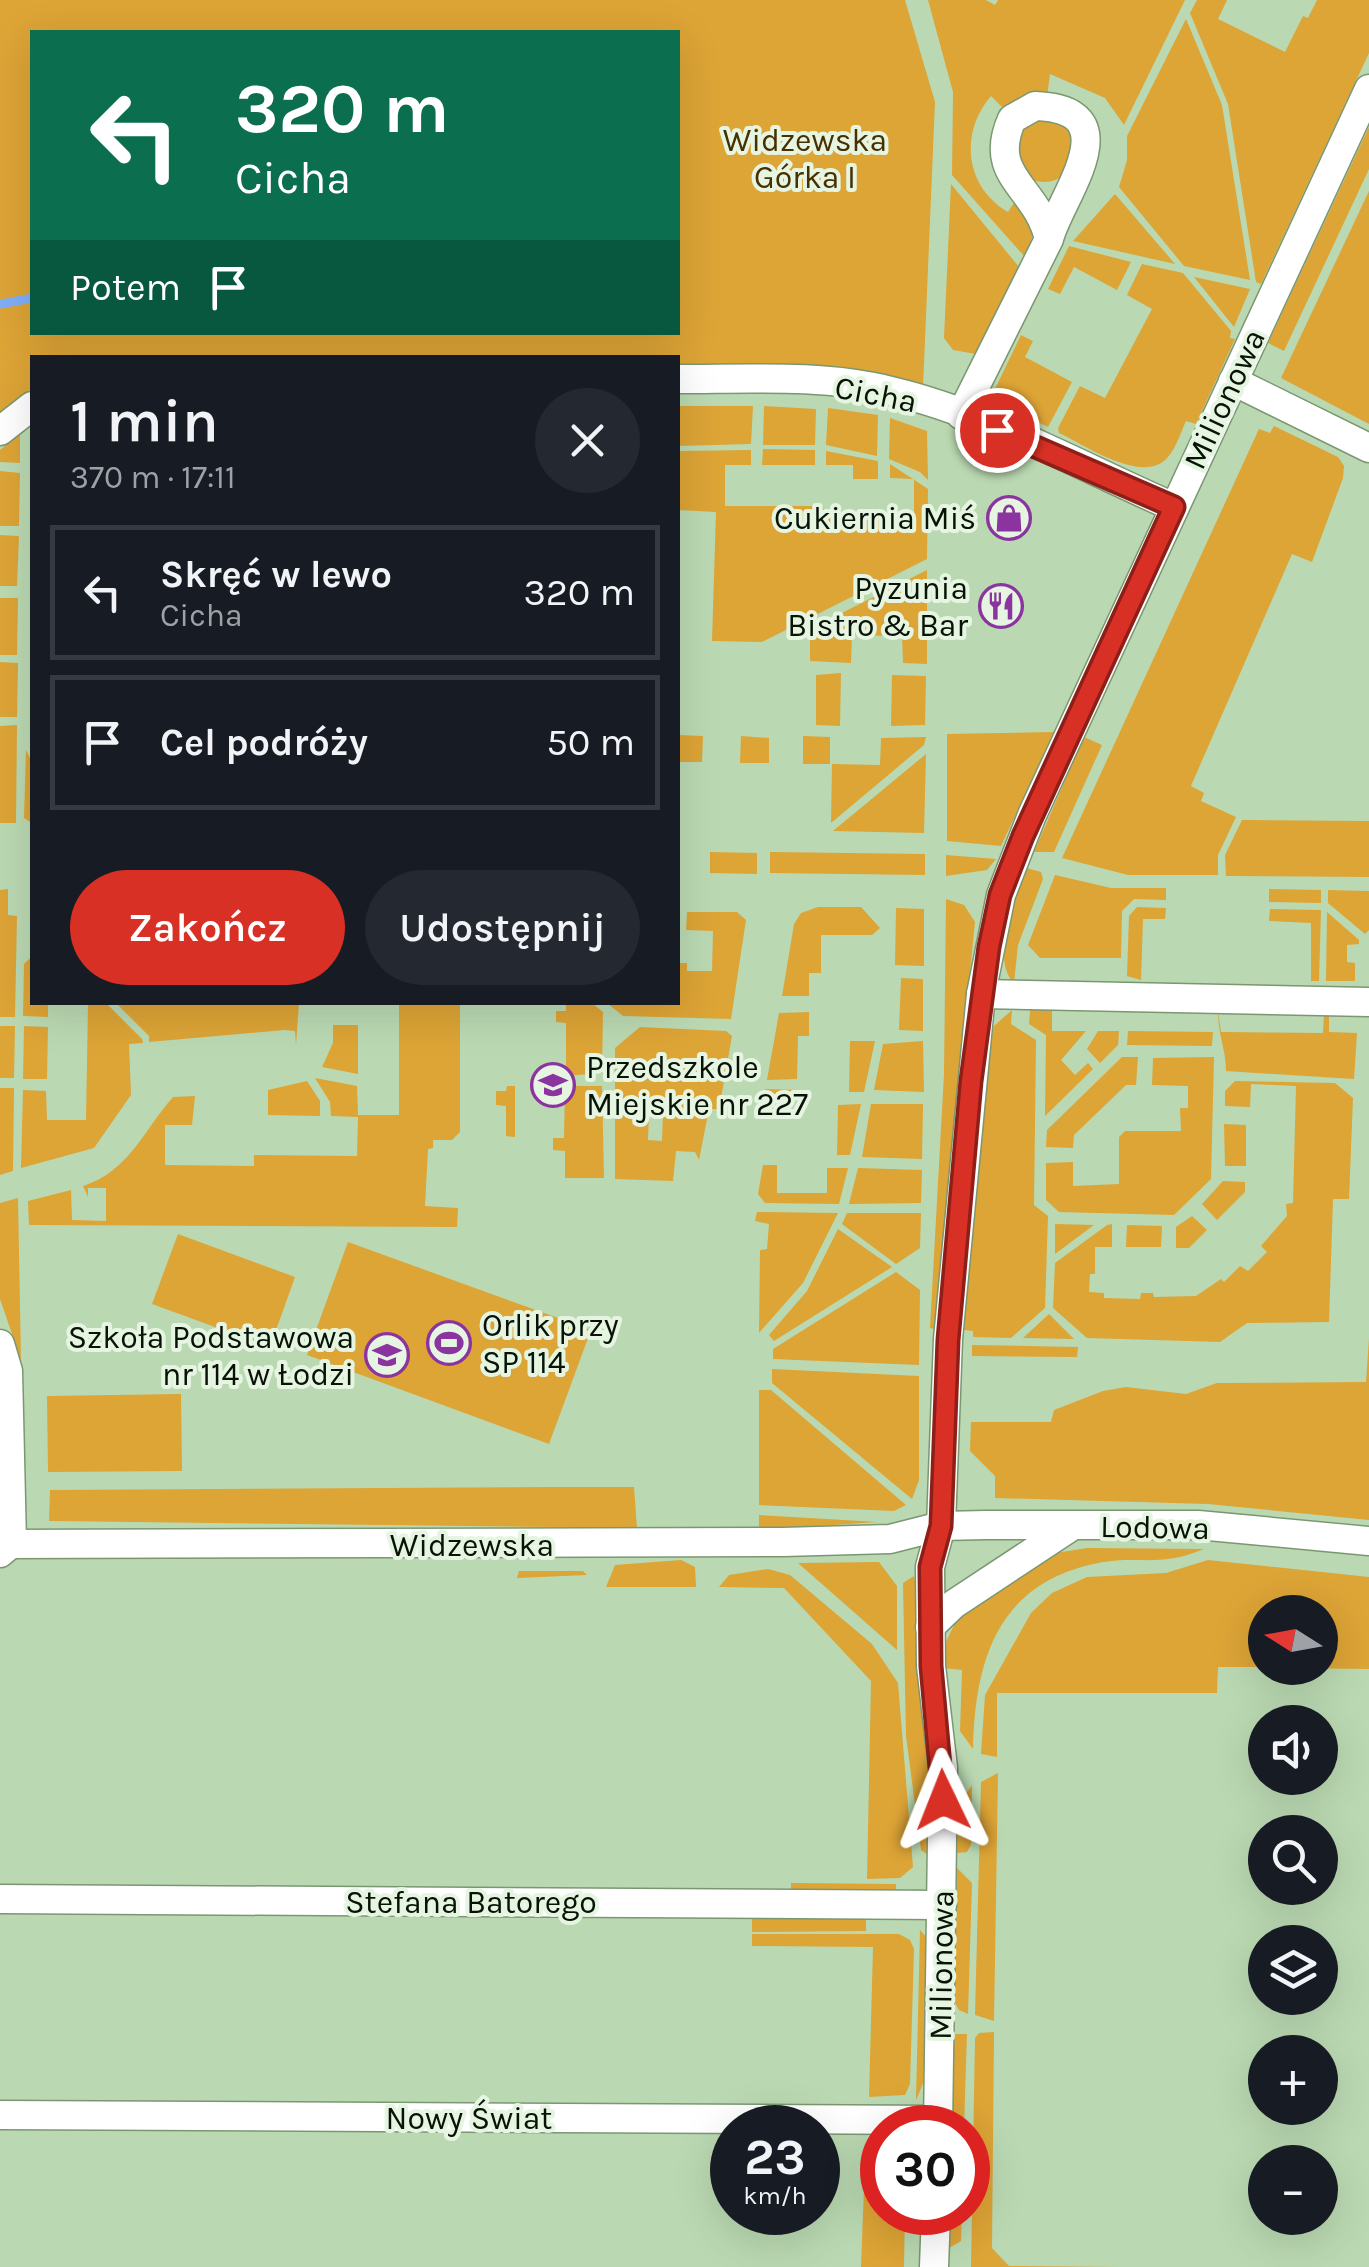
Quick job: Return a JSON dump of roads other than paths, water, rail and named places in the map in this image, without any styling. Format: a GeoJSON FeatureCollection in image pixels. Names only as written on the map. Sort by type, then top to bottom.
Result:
{"type":"FeatureCollection","features":[{"type":"Feature","properties":{"kind":"street","name":"Milionowa"},"geometry":{"type":"LineString","coordinates":[[938,2105],[943,1768],[930,1627],[930,1567],[941,1526],[948,1340],[981,994],[1000,895],[1174,507],[1369,90]]}},
{"type":"Feature","properties":{"kind":"street"},"geometry":{"type":"LineString","coordinates":[[961,414],[1049,238]]}},
{"type":"Feature","properties":{"kind":"street","name":"Cicha"},"geometry":{"type":"LineString","coordinates":[[680,379],[743,378],[872,388],[961,414],[1174,507]]}},
{"type":"Feature","properties":{"kind":"street"},"geometry":{"type":"LineString","coordinates":[[1233,381],[1369,448]]}},
{"type":"Feature","properties":{"kind":"street"},"geometry":{"type":"LineString","coordinates":[[0,431],[30,408]]}},
{"type":"Feature","properties":{"kind":"street"},"geometry":{"type":"LineString","coordinates":[[981,994],[1369,1002]]}},
{"type":"Feature","properties":{"kind":"street"},"geometry":{"type":"LineString","coordinates":[[0,1344],[8,1371],[4,1546]]}},
{"type":"Feature","properties":{"kind":"street"},"geometry":{"type":"LineString","coordinates":[[930,1627],[954,1604],[1074,1525]]}},
{"type":"Feature","properties":{"kind":"street","name":"Lodowa"},"geometry":{"type":"LineString","coordinates":[[941,1526],[1198,1526],[1369,1542]]}},
{"type":"Feature","properties":{"kind":"street","name":"Widzewska"},"geometry":{"type":"LineString","coordinates":[[4,1546],[783,1542],[890,1539],[941,1526]]}},
{"type":"Feature","properties":{"kind":"street","name":"Stefana Batorego"},"geometry":{"type":"LineString","coordinates":[[0,1898],[942,1906]]}},
{"type":"Feature","properties":{"kind":"street","name":"Nowy Świat"},"geometry":{"type":"LineString","coordinates":[[0,2115],[860,2123]]}},
{"type":"Feature","properties":{"kind":"street"},"geometry":{"type":"LineString","coordinates":[[934,2267],[935,2235]]}},
{"type":"Feature","properties":{"kind":"waterway"},"geometry":{"type":"LineString","coordinates":[[0,304],[30,298]]}},
{"type":"Feature","properties":{"kind":"place","name":"Cukiernia Miś"},"geometry":{"type":"Point","coordinates":[1009,518]}},
{"type":"Feature","properties":{"kind":"place","name":"Pyzunia Bistro & Bar"},"geometry":{"type":"Point","coordinates":[1001,606]}},
{"type":"Feature","properties":{"kind":"place","name":"Przedszkole Miejskie nr 227"},"geometry":{"type":"Point","coordinates":[553,1085]}},
{"type":"Feature","properties":{"kind":"place","name":"Orlik przy SP 114"},"geometry":{"type":"Point","coordinates":[449,1343]}},
{"type":"Feature","properties":{"kind":"place","name":"Szkoła Podstawowa nr 114 w Łodzi"},"geometry":{"type":"Point","coordinates":[387,1355]}},
{"type":"Feature","properties":{"kind":"park label","name":"Widzewska Górka I"},"geometry":{"type":"Point","coordinates":[805,158]}}]}
